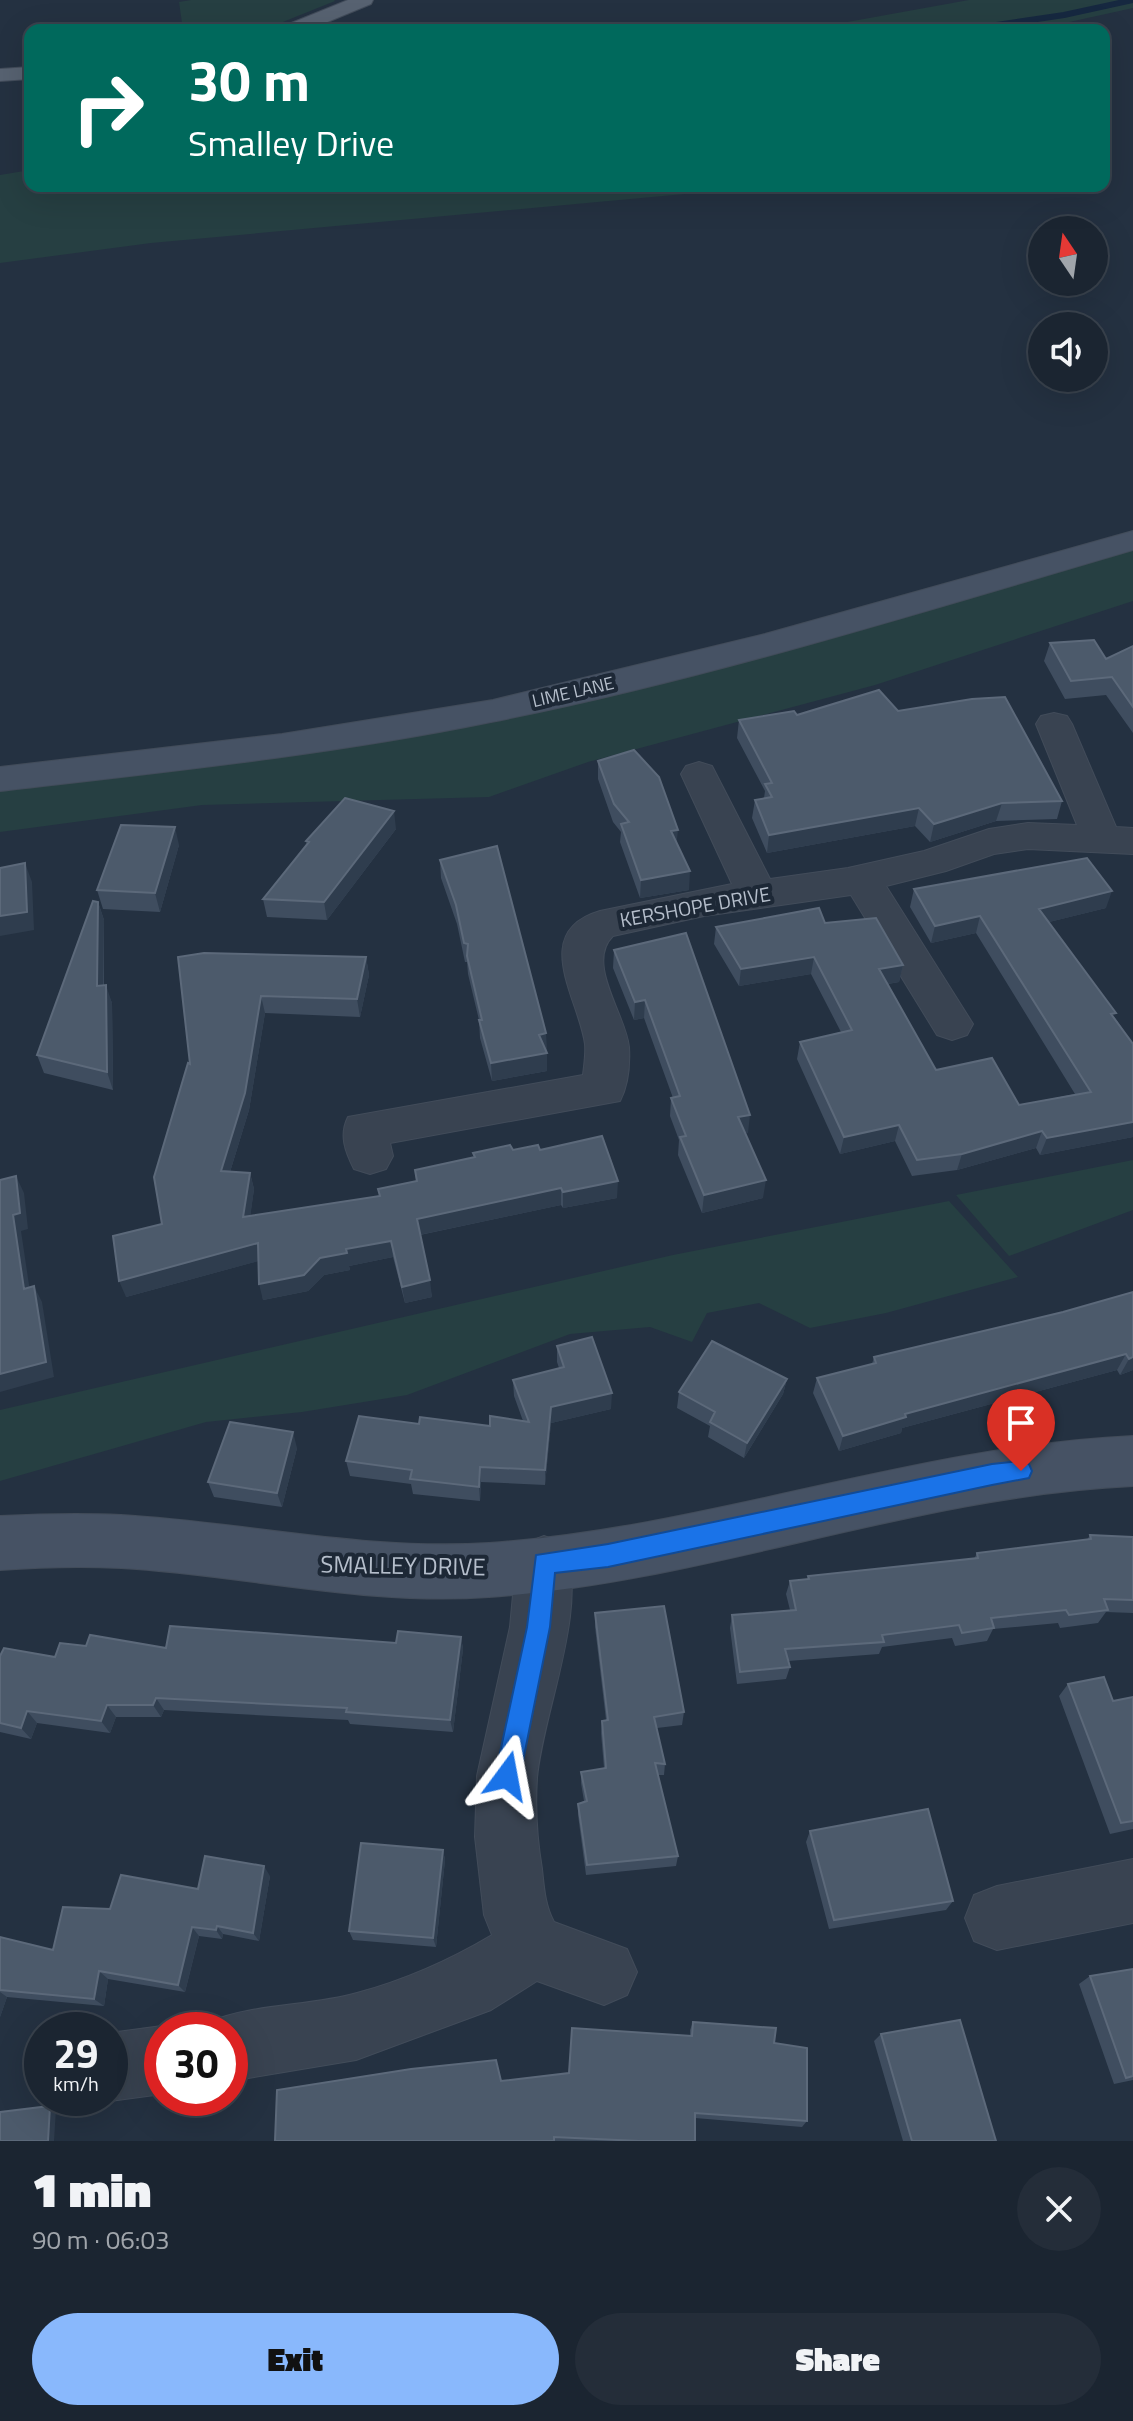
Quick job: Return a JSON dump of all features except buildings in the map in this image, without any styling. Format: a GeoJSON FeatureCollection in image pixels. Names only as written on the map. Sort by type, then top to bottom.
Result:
{"type":"FeatureCollection","features":[{"type":"Feature","properties":{"kind":"main road"},"geometry":{"type":"LineString","coordinates":[[306,24],[364,0]]}},
{"type":"Feature","properties":{"kind":"main road"},"geometry":{"type":"LineString","coordinates":[[0,75],[24,73]]}},
{"type":"Feature","properties":{"kind":"street","name":"LIME LANE"},"geometry":{"type":"LineString","coordinates":[[0,779],[233,752],[408,727],[560,697],[708,659],[1133,540]]}},
{"type":"Feature","properties":{"kind":"street"},"geometry":{"type":"LineString","coordinates":[[1054,724],[1118,841]]}},
{"type":"Feature","properties":{"kind":"street"},"geometry":{"type":"LineString","coordinates":[[699,774],[757,894]]}},
{"type":"Feature","properties":{"kind":"street","name":"KERSHOPE DRIVE"},"geometry":{"type":"LineString","coordinates":[[370,1156],[364,1130],[604,1089],[607,1045],[581,962],[586,938],[600,925],[704,902],[861,879],[932,862],[989,842],[1028,836],[1118,841]]}},
{"type":"Feature","properties":{"kind":"street"},"geometry":{"type":"LineString","coordinates":[[861,879],[952,1024]]}},
{"type":"Feature","properties":{"kind":"street","name":"SMALLEY DRIVE"},"geometry":{"type":"LineString","coordinates":[[0,1543],[51,1538],[141,1542],[325,1566],[402,1572],[487,1570],[608,1555],[992,1474],[1133,1461]]}},
{"type":"Feature","properties":{"kind":"street"},"geometry":{"type":"LineString","coordinates":[[544,1563],[539,1627],[507,1776],[506,1837],[516,1915],[532,1947],[604,1972]]}},
{"type":"Feature","properties":{"kind":"street"},"geometry":{"type":"LineString","coordinates":[[997,1918],[1133,1891]]}},
{"type":"Feature","properties":{"kind":"street"},"geometry":{"type":"LineString","coordinates":[[248,2044],[356,2027],[468,1987],[532,1947]]}},
{"type":"Feature","properties":{"kind":"green space"},"geometry":{"type":"Polygon","coordinates":[[[969,0],[1133,0],[1133,8],[1060,24],[836,24],[969,0]]]}},
{"type":"Feature","properties":{"kind":"green space"},"geometry":{"type":"Polygon","coordinates":[[[335,1],[278,24],[182,24],[179,2],[335,1]]]}},
{"type":"Feature","properties":{"kind":"green space"},"geometry":{"type":"Polygon","coordinates":[[[24,171],[24,192],[708,192],[151,243],[0,263],[0,175],[24,171]]]}},
{"type":"Feature","properties":{"kind":"green space"},"geometry":{"type":"Polygon","coordinates":[[[1133,549],[1133,601],[875,685],[588,762],[489,797],[202,805],[0,832],[0,788],[252,758],[491,723],[628,691],[1133,549]]]}},
{"type":"Feature","properties":{"kind":"green space"},"geometry":{"type":"Polygon","coordinates":[[[1133,1160],[1133,1210],[1009,1256],[956,1195],[1133,1160]]]}},
{"type":"Feature","properties":{"kind":"green space"},"geometry":{"type":"Polygon","coordinates":[[[949,1201],[1018,1277],[886,1313],[810,1328],[759,1303],[707,1313],[692,1342],[650,1327],[570,1334],[407,1395],[302,1412],[206,1422],[0,1481],[0,1410],[673,1255],[949,1201]]]}},
{"type":"Feature","properties":{"kind":"waterway"},"geometry":{"type":"LineString","coordinates":[[1003,24],[1133,0]]}},
{"type":"Feature","properties":{"kind":"route"},"geometry":{"type":"LineString","coordinates":[[507,1776],[539,1627],[544,1563],[608,1555],[992,1474],[1021,1471]]}}]}
